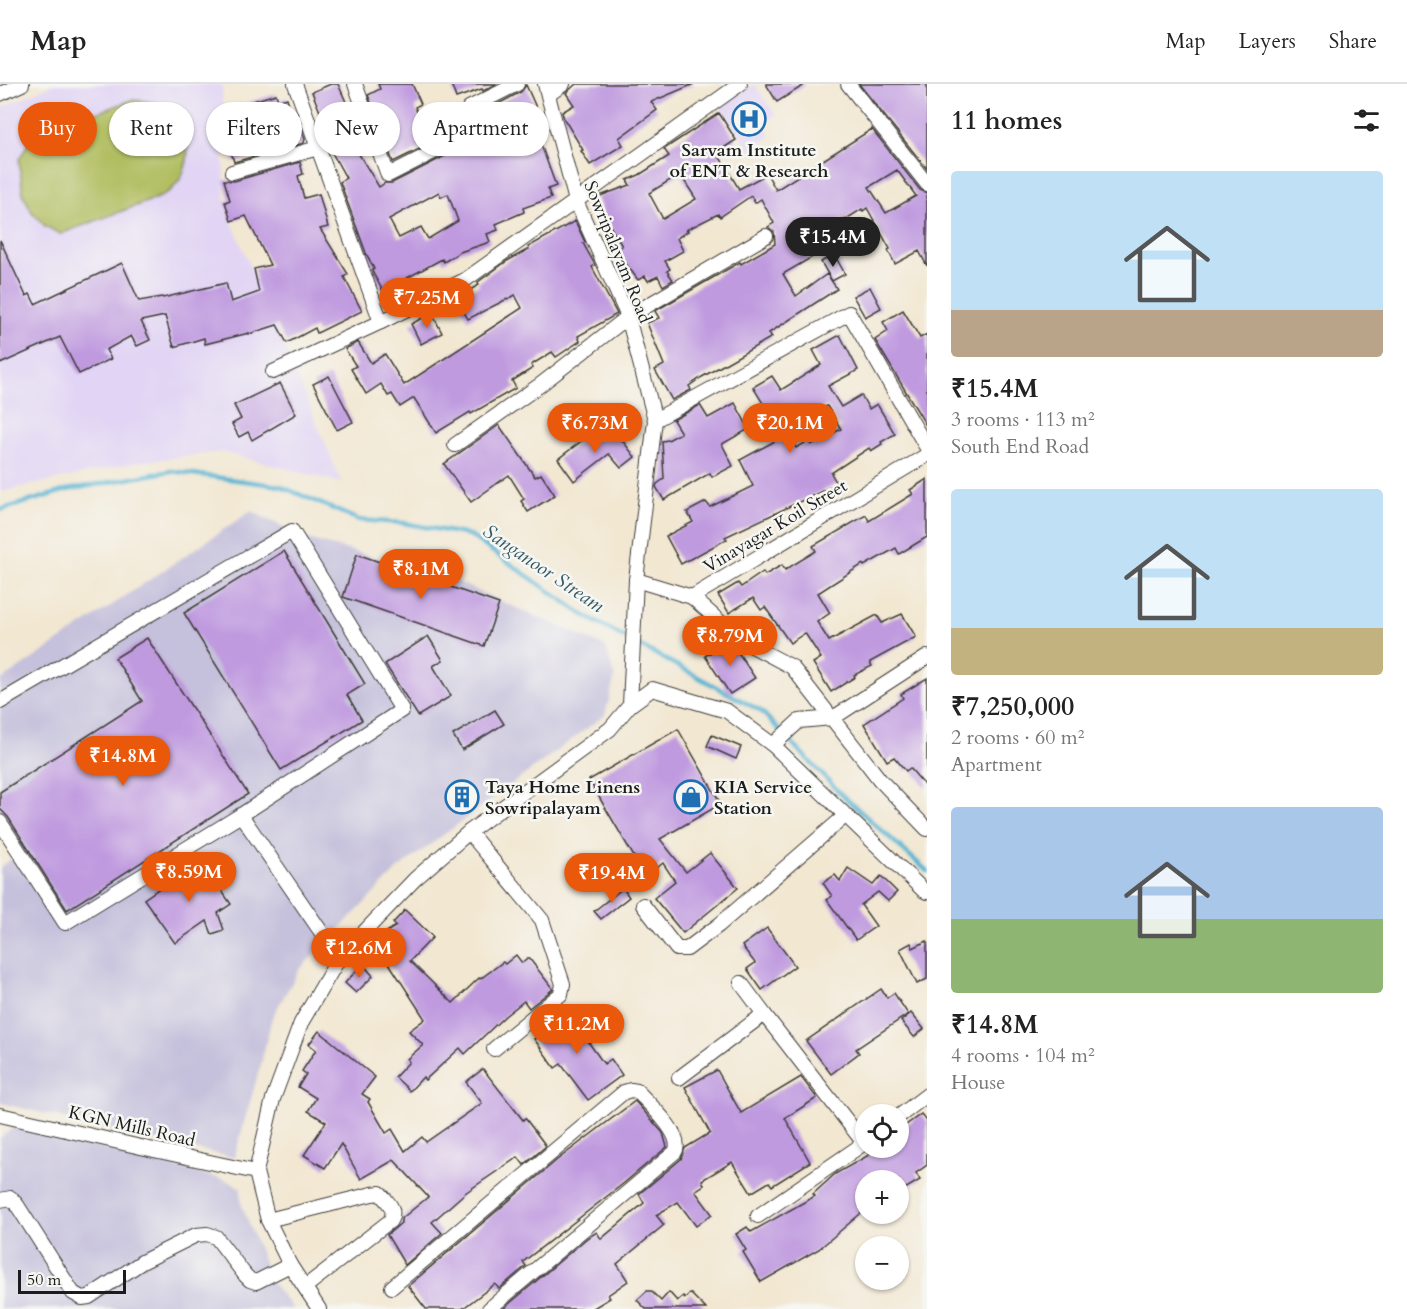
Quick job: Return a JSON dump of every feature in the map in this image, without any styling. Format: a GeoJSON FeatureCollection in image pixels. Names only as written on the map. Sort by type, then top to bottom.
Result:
{"type":"FeatureCollection","features":[{"type":"Feature","properties":{"kind":"street"},"geometry":{"type":"LineString","coordinates":[[0,94],[22,84]]}},
{"type":"Feature","properties":{"kind":"street"},"geometry":{"type":"LineString","coordinates":[[355,84],[388,175],[459,139],[470,108],[517,84]]}},
{"type":"Feature","properties":{"kind":"street"},"geometry":{"type":"LineString","coordinates":[[547,89],[563,84]]}},
{"type":"Feature","properties":{"kind":"street"},"geometry":{"type":"LineString","coordinates":[[273,372],[465,280],[740,84]]}},
{"type":"Feature","properties":{"kind":"street"},"geometry":{"type":"LineString","coordinates":[[848,84],[927,184]]}},
{"type":"Feature","properties":{"kind":"street"},"geometry":{"type":"LineString","coordinates":[[299,85],[314,135]]}},
{"type":"Feature","properties":{"kind":"street","name":"Sowripalayam Road"},"geometry":{"type":"LineString","coordinates":[[547,89],[576,201],[628,317],[655,420],[636,580],[630,705]]}},
{"type":"Feature","properties":{"kind":"street"},"geometry":{"type":"LineString","coordinates":[[232,172],[314,149]]}},
{"type":"Feature","properties":{"kind":"street"},"geometry":{"type":"LineString","coordinates":[[321,156],[381,322]]}},
{"type":"Feature","properties":{"kind":"street"},"geometry":{"type":"LineString","coordinates":[[455,446],[540,385],[628,317],[766,236]]}},
{"type":"Feature","properties":{"kind":"street"},"geometry":{"type":"LineString","coordinates":[[655,420],[849,313],[927,448]]}},
{"type":"Feature","properties":{"kind":"street","name":"Vinayagar Koil Street"},"geometry":{"type":"LineString","coordinates":[[692,597],[927,455]]}},
{"type":"Feature","properties":{"kind":"street"},"geometry":{"type":"LineString","coordinates":[[0,702],[292,531],[402,710],[241,815],[65,923],[0,822]]}},
{"type":"Feature","properties":{"kind":"street"},"geometry":{"type":"LineString","coordinates":[[636,580],[692,597],[739,639],[792,667],[880,780],[927,829]]}},
{"type":"Feature","properties":{"kind":"street"},"geometry":{"type":"LineString","coordinates":[[772,746],[799,721],[833,718],[927,657]]}},
{"type":"Feature","properties":{"kind":"street"},"geometry":{"type":"LineString","coordinates":[[319,1309],[291,1266],[268,1220],[256,1172],[273,1099],[301,1023],[339,958],[415,879],[469,832],[610,729],[630,705],[652,689],[728,711],[772,746],[927,892]]}},
{"type":"Feature","properties":{"kind":"street"},"geometry":{"type":"LineString","coordinates":[[241,815],[339,958]]}},
{"type":"Feature","properties":{"kind":"street"},"geometry":{"type":"LineString","coordinates":[[643,905],[677,949],[687,949],[719,925],[845,816]]}},
{"type":"Feature","properties":{"kind":"street"},"geometry":{"type":"LineString","coordinates":[[469,832],[542,920],[563,984],[561,994],[494,1049]]}},
{"type":"Feature","properties":{"kind":"street"},"geometry":{"type":"LineString","coordinates":[[741,983],[855,1129]]}},
{"type":"Feature","properties":{"kind":"street"},"geometry":{"type":"LineString","coordinates":[[678,1078],[764,1014]]}},
{"type":"Feature","properties":{"kind":"street"},"geometry":{"type":"LineString","coordinates":[[392,1287],[624,1092],[637,1091],[673,1131],[678,1140],[675,1152],[489,1309]]}},
{"type":"Feature","properties":{"kind":"street"},"geometry":{"type":"LineString","coordinates":[[909,1109],[927,1095]]}},
{"type":"Feature","properties":{"kind":"street","name":"KGN Mills Road"},"geometry":{"type":"LineString","coordinates":[[0,1114],[256,1172]]}},
{"type":"Feature","properties":{"kind":"street"},"geometry":{"type":"LineString","coordinates":[[758,1216],[855,1149]]}},
{"type":"Feature","properties":{"kind":"street"},"geometry":{"type":"LineString","coordinates":[[268,1220],[380,1193],[393,1208],[390,1221],[305,1287]]}},
{"type":"Feature","properties":{"kind":"street"},"geometry":{"type":"LineString","coordinates":[[0,1200],[11,1198],[17,1205],[73,1293],[82,1298],[88,1297],[142,1262],[196,1235],[207,1234],[216,1237],[245,1275],[256,1282],[291,1266]]}},
{"type":"Feature","properties":{"kind":"shaded area"},"geometry":{"type":"Polygon","coordinates":[[[54,84],[222,84],[222,102],[206,102],[206,156],[224,156],[225,206],[342,483],[222,452],[138,462],[0,492],[0,108],[54,84]]]}},
{"type":"Feature","properties":{"kind":"shaded area","name":"Sarvam Institute of ENT & Research"},"geometry":{"type":"Polygon","coordinates":[[[754,84],[776,115],[764,124],[771,136],[750,150],[720,107],[754,84]]]}},
{"type":"Feature","properties":{"kind":"shaded area"},"geometry":{"type":"Polygon","coordinates":[[[251,511],[308,539],[446,577],[606,647],[615,677],[605,715],[399,868],[300,969],[272,1017],[234,1158],[0,1103],[0,868],[15,855],[0,831],[0,681],[251,511]]]}},
{"type":"Feature","properties":{"kind":"shaded area"},"geometry":{"type":"Polygon","coordinates":[[[15,1126],[226,1180],[241,1188],[241,1203],[272,1283],[293,1309],[0,1309],[0,1138],[15,1126]]]}},
{"type":"Feature","properties":{"kind":"green space"},"geometry":{"type":"Polygon","coordinates":[[[132,100],[151,102],[126,102],[132,100]]]}},
{"type":"Feature","properties":{"kind":"green space"},"geometry":{"type":"Polygon","coordinates":[[[109,108],[109,156],[187,156],[184,170],[171,190],[160,197],[60,234],[45,226],[32,212],[23,194],[19,160],[21,156],[97,156],[97,113],[109,108]]]}},
{"type":"Feature","properties":{"kind":"building"},"geometry":{"type":"Polygon","coordinates":[[[331,84],[338,84],[346,102],[316,102],[312,92],[331,84]]]}},
{"type":"Feature","properties":{"kind":"building"},"geometry":{"type":"Polygon","coordinates":[[[378,84],[412,84],[420,102],[412,102],[412,153],[393,162],[391,156],[400,156],[400,102],[371,102],[368,95],[380,89],[378,84]]]}},
{"type":"Feature","properties":{"kind":"building"},"geometry":{"type":"Polygon","coordinates":[[[451,84],[497,84],[483,91],[482,89],[456,98],[451,84]]]}},
{"type":"Feature","properties":{"kind":"building"},"geometry":{"type":"Polygon","coordinates":[[[576,84],[694,84],[651,102],[657,110],[619,138],[623,145],[590,165],[562,112],[574,105],[566,93],[576,84]]]}},
{"type":"Feature","properties":{"kind":"building"},"geometry":{"type":"Polygon","coordinates":[[[766,84],[806,84],[777,102],[766,84]]]}},
{"type":"Feature","properties":{"kind":"building"},"geometry":{"type":"Polygon","coordinates":[[[859,84],[927,84],[927,169],[859,84]]]}},
{"type":"Feature","properties":{"kind":"building"},"geometry":{"type":"Polygon","coordinates":[[[526,85],[534,102],[502,102],[521,92],[526,85]]]}},
{"type":"Feature","properties":{"kind":"building"},"geometry":{"type":"Polygon","coordinates":[[[276,94],[278,101],[287,98],[288,102],[250,102],[276,94]]]}},
{"type":"Feature","properties":{"kind":"building"},"geometry":{"type":"Polygon","coordinates":[[[719,113],[736,140],[725,147],[727,150],[719,156],[739,189],[767,174],[776,190],[872,129],[920,190],[927,193],[927,266],[919,251],[895,264],[888,250],[890,249],[867,208],[843,221],[842,219],[810,237],[806,241],[814,256],[783,274],[796,296],[827,274],[837,289],[769,333],[772,337],[702,377],[689,386],[691,390],[672,400],[655,370],[664,365],[647,323],[659,318],[655,311],[775,244],[774,232],[768,227],[774,223],[761,199],[755,203],[751,196],[720,217],[718,214],[686,230],[688,231],[677,238],[683,251],[665,261],[670,269],[667,271],[673,280],[663,286],[658,276],[648,281],[645,276],[638,280],[616,250],[622,246],[603,214],[597,197],[630,185],[627,180],[669,156],[664,149],[719,113]],[[897,170],[869,187],[886,213],[916,196],[897,170]],[[680,174],[649,193],[663,219],[696,199],[680,174]]]}},
{"type":"Feature","properties":{"kind":"building"},"geometry":{"type":"Polygon","coordinates":[[[302,130],[305,139],[302,144],[302,130]]]}},
{"type":"Feature","properties":{"kind":"building"},"geometry":{"type":"Polygon","coordinates":[[[232,156],[256,156],[234,162],[232,156]]]}},
{"type":"Feature","properties":{"kind":"building"},"geometry":{"type":"Polygon","coordinates":[[[334,156],[360,156],[379,187],[385,183],[392,183],[445,156],[545,156],[556,186],[548,189],[551,198],[523,208],[524,212],[496,224],[498,230],[487,234],[490,242],[460,252],[444,262],[442,259],[383,291],[373,273],[374,269],[340,182],[346,178],[334,156]],[[439,192],[389,219],[399,238],[421,227],[428,239],[458,221],[448,194],[441,197],[439,192]]]}},
{"type":"Feature","properties":{"kind":"building"},"geometry":{"type":"Polygon","coordinates":[[[300,162],[303,174],[298,176],[304,198],[319,194],[328,227],[320,229],[348,274],[344,277],[362,311],[317,333],[315,328],[287,343],[277,325],[205,344],[204,338],[174,347],[165,316],[141,321],[150,340],[137,346],[131,336],[106,350],[111,359],[79,374],[60,337],[0,364],[0,240],[26,296],[30,294],[35,304],[122,263],[139,301],[163,298],[226,283],[231,302],[259,292],[254,269],[270,265],[246,216],[231,221],[225,202],[230,200],[224,180],[234,181],[300,162]]]}},
{"type":"Feature","properties":{"kind":"building"},"geometry":{"type":"Polygon","coordinates":[[[575,221],[585,242],[583,243],[595,265],[592,267],[617,314],[578,336],[580,341],[556,357],[552,352],[531,365],[533,368],[512,381],[516,388],[436,433],[414,398],[400,407],[392,394],[388,396],[381,384],[366,394],[351,369],[356,366],[345,349],[358,342],[371,363],[385,354],[404,385],[522,308],[515,295],[468,319],[456,298],[479,285],[478,282],[507,261],[529,249],[528,247],[575,221]]]}},
{"type":"Feature","properties":{"kind":"building"},"geometry":{"type":"Polygon","coordinates":[[[834,254],[845,274],[832,281],[821,262],[834,254]]]}},
{"type":"Feature","properties":{"kind":"building"},"geometry":{"type":"Polygon","coordinates":[[[870,287],[881,308],[865,317],[853,296],[870,287]]]}},
{"type":"Feature","properties":{"kind":"building"},"geometry":{"type":"Polygon","coordinates":[[[903,310],[920,338],[927,334],[927,427],[875,340],[888,331],[883,322],[903,310]]]}},
{"type":"Feature","properties":{"kind":"building"},"geometry":{"type":"Polygon","coordinates":[[[432,313],[442,333],[421,344],[411,324],[432,313]]]}},
{"type":"Feature","properties":{"kind":"building"},"geometry":{"type":"Polygon","coordinates":[[[840,335],[858,370],[828,386],[841,407],[861,395],[869,409],[877,404],[895,434],[871,451],[869,448],[831,473],[837,484],[725,537],[727,539],[681,564],[666,536],[693,522],[687,512],[706,502],[710,507],[753,486],[740,460],[788,434],[796,448],[809,441],[811,445],[841,429],[827,406],[780,431],[753,387],[772,376],[781,390],[821,365],[813,350],[840,335]]]}},
{"type":"Feature","properties":{"kind":"building"},"geometry":{"type":"Polygon","coordinates":[[[329,376],[353,422],[337,430],[313,384],[329,376]]]}},
{"type":"Feature","properties":{"kind":"building"},"geometry":{"type":"Polygon","coordinates":[[[280,383],[296,414],[252,440],[248,432],[239,437],[232,424],[241,419],[234,405],[280,383]]]}},
{"type":"Feature","properties":{"kind":"building"},"geometry":{"type":"Polygon","coordinates":[[[735,403],[749,429],[722,444],[733,466],[712,477],[710,473],[664,500],[656,487],[664,479],[662,441],[681,433],[673,420],[700,405],[708,418],[735,403]]]}},
{"type":"Feature","properties":{"kind":"building"},"geometry":{"type":"Polygon","coordinates":[[[499,425],[535,477],[541,474],[555,495],[528,512],[521,501],[524,499],[509,475],[471,502],[444,464],[499,425]]]}},
{"type":"Feature","properties":{"kind":"building"},"geometry":{"type":"Polygon","coordinates":[[[597,429],[605,440],[616,432],[635,457],[621,468],[609,454],[574,481],[558,459],[597,429]]]}},
{"type":"Feature","properties":{"kind":"building"},"geometry":{"type":"Polygon","coordinates":[[[927,479],[927,537],[899,554],[896,548],[864,566],[863,564],[818,593],[830,613],[817,622],[829,641],[877,615],[882,623],[902,614],[916,637],[870,662],[872,666],[854,675],[855,677],[831,692],[813,663],[821,658],[805,633],[790,643],[765,607],[761,610],[753,598],[729,613],[718,595],[738,583],[741,587],[763,572],[765,575],[782,565],[785,570],[816,551],[813,546],[866,515],[869,521],[913,494],[910,490],[927,479]]]}},
{"type":"Feature","properties":{"kind":"building"},"geometry":{"type":"Polygon","coordinates":[[[284,551],[365,684],[347,695],[362,720],[281,770],[184,613],[284,551]]]}},
{"type":"Feature","properties":{"kind":"building"},"geometry":{"type":"Polygon","coordinates":[[[357,554],[499,604],[484,646],[343,597],[357,554]]]}},
{"type":"Feature","properties":{"kind":"building"},"geometry":{"type":"Polygon","coordinates":[[[428,636],[443,660],[433,666],[451,696],[418,716],[385,664],[428,636]]]}},
{"type":"Feature","properties":{"kind":"building"},"geometry":{"type":"Polygon","coordinates":[[[147,638],[248,794],[67,910],[8,817],[0,809],[0,792],[142,701],[115,658],[147,638]]]}},
{"type":"Feature","properties":{"kind":"building"},"geometry":{"type":"Polygon","coordinates":[[[728,642],[734,646],[755,678],[730,694],[705,656],[728,642]]]}},
{"type":"Feature","properties":{"kind":"building"},"geometry":{"type":"Polygon","coordinates":[[[927,678],[927,788],[910,768],[906,771],[894,757],[887,761],[864,724],[903,698],[901,694],[927,678]]]}},
{"type":"Feature","properties":{"kind":"building"},"geometry":{"type":"Polygon","coordinates":[[[495,710],[504,724],[462,750],[453,735],[495,710]]]}},
{"type":"Feature","properties":{"kind":"building"},"geometry":{"type":"Polygon","coordinates":[[[678,729],[721,804],[660,839],[686,872],[710,853],[738,888],[683,933],[654,898],[675,881],[663,863],[653,871],[647,863],[640,867],[589,780],[678,729]]]}},
{"type":"Feature","properties":{"kind":"building"},"geometry":{"type":"Polygon","coordinates":[[[712,735],[741,747],[736,759],[707,746],[712,735]]]}},
{"type":"Feature","properties":{"kind":"building","name":"Taya Home Linens Sowripalayam"},"geometry":{"type":"Polygon","coordinates":[[[467,784],[475,799],[457,809],[449,795],[467,784]]]}},
{"type":"Feature","properties":{"kind":"building"},"geometry":{"type":"Polygon","coordinates":[[[200,860],[231,904],[218,913],[224,930],[212,934],[207,921],[175,943],[144,899],[200,860]]]}},
{"type":"Feature","properties":{"kind":"building"},"geometry":{"type":"Polygon","coordinates":[[[848,868],[873,885],[881,876],[897,892],[888,901],[878,892],[861,905],[876,926],[856,940],[827,900],[832,896],[823,883],[835,875],[840,881],[848,868]]]}},
{"type":"Feature","properties":{"kind":"building"},"geometry":{"type":"Polygon","coordinates":[[[623,888],[629,897],[601,919],[594,911],[623,888]]]}},
{"type":"Feature","properties":{"kind":"building"},"geometry":{"type":"Polygon","coordinates":[[[405,910],[433,937],[410,961],[453,1003],[479,978],[503,962],[505,964],[516,955],[522,963],[529,958],[553,989],[529,1008],[524,1001],[465,1054],[460,1048],[425,1080],[423,1077],[410,1091],[395,1077],[409,1062],[407,1059],[423,1045],[409,1031],[425,1019],[374,940],[396,926],[393,923],[405,910]]]}},
{"type":"Feature","properties":{"kind":"building"},"geometry":{"type":"Polygon","coordinates":[[[767,928],[795,966],[762,990],[747,969],[755,963],[742,946],[767,928]]]}},
{"type":"Feature","properties":{"kind":"building"},"geometry":{"type":"Polygon","coordinates":[[[927,941],[927,979],[917,984],[900,949],[911,943],[913,948],[927,941]]]}},
{"type":"Feature","properties":{"kind":"building"},"geometry":{"type":"Polygon","coordinates":[[[363,964],[373,976],[356,993],[345,983],[363,964]]]}},
{"type":"Feature","properties":{"kind":"building"},"geometry":{"type":"Polygon","coordinates":[[[881,989],[887,998],[894,993],[908,1014],[856,1049],[859,1053],[831,1074],[806,1041],[881,989]]]}},
{"type":"Feature","properties":{"kind":"building"},"geometry":{"type":"Polygon","coordinates":[[[572,1010],[594,1040],[589,1043],[604,1064],[611,1059],[622,1075],[588,1100],[561,1064],[555,1068],[534,1039],[572,1010]]]}},
{"type":"Feature","properties":{"kind":"building"},"geometry":{"type":"Polygon","coordinates":[[[911,1013],[924,1029],[914,1037],[901,1021],[911,1013]]]}},
{"type":"Feature","properties":{"kind":"building"},"geometry":{"type":"Polygon","coordinates":[[[319,1031],[375,1077],[362,1094],[370,1099],[368,1102],[386,1133],[392,1129],[405,1151],[422,1137],[426,1142],[482,1103],[466,1082],[483,1069],[546,1146],[524,1165],[518,1157],[465,1193],[432,1222],[442,1233],[405,1265],[387,1235],[401,1223],[401,1219],[428,1197],[394,1160],[361,1179],[341,1144],[325,1168],[304,1155],[326,1122],[308,1111],[316,1098],[298,1087],[306,1074],[302,1071],[316,1050],[309,1044],[319,1031]]]}},
{"type":"Feature","properties":{"kind":"building"},"geometry":{"type":"Polygon","coordinates":[[[717,1070],[741,1113],[801,1077],[817,1098],[785,1118],[810,1162],[772,1186],[769,1182],[751,1193],[732,1162],[702,1180],[704,1185],[695,1191],[712,1214],[696,1226],[678,1202],[656,1215],[664,1225],[617,1264],[628,1281],[608,1295],[610,1298],[592,1309],[503,1309],[587,1238],[597,1232],[601,1239],[644,1203],[639,1194],[681,1159],[685,1148],[710,1133],[685,1087],[717,1070]]]}},
{"type":"Feature","properties":{"kind":"building"},"geometry":{"type":"Polygon","coordinates":[[[635,1101],[663,1133],[667,1147],[523,1262],[526,1266],[499,1289],[495,1284],[462,1309],[426,1309],[408,1286],[557,1160],[635,1101]]]}},
{"type":"Feature","properties":{"kind":"building"},"geometry":{"type":"Polygon","coordinates":[[[921,1114],[927,1121],[927,1165],[916,1173],[920,1180],[909,1186],[909,1170],[855,1170],[855,1218],[819,1249],[761,1282],[743,1252],[746,1250],[736,1234],[747,1227],[751,1232],[815,1196],[813,1194],[835,1174],[864,1158],[909,1158],[909,1123],[921,1114]]]}},
{"type":"Feature","properties":{"kind":"building"},"geometry":{"type":"Polygon","coordinates":[[[647,1291],[651,1291],[661,1301],[669,1292],[677,1301],[690,1293],[706,1309],[646,1309],[637,1300],[647,1291]]]}},
{"type":"Feature","properties":{"kind":"waterway","name":"Sanganoor Stream"},"geometry":{"type":"LineString","coordinates":[[0,510],[67,490],[171,471],[280,486],[359,520],[403,523],[469,535],[585,616],[761,711],[841,794],[927,871]]}},
{"type":"Feature","properties":{"kind":"place","name":"Sarvam Institute of ENT & Research"},"geometry":{"type":"Point","coordinates":[749,119]}},
{"type":"Feature","properties":{"kind":"place","name":"Taya Home Linens Sowripalayam"},"geometry":{"type":"Point","coordinates":[462,797]}},
{"type":"Feature","properties":{"kind":"place","name":"KIA Service Station"},"geometry":{"type":"Point","coordinates":[691,797]}}]}
